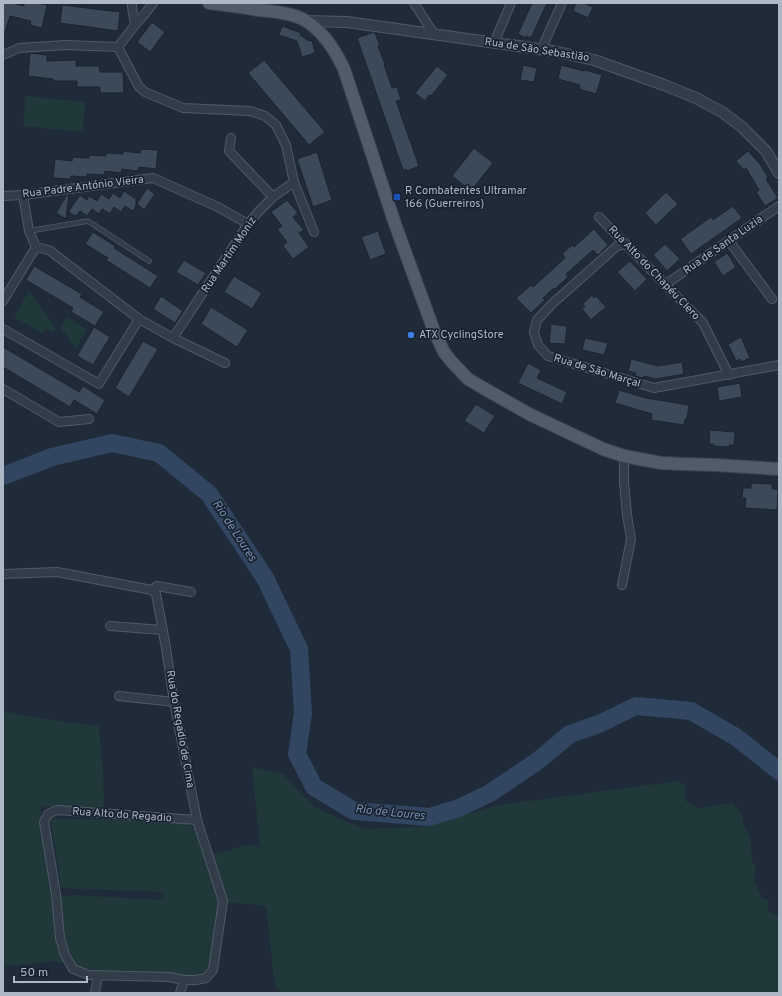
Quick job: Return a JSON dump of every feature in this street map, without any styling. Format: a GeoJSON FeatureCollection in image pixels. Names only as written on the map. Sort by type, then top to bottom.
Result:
{"type":"FeatureCollection","features":[{"type":"Feature","properties":{"kind":"main road"},"geometry":{"type":"LineString","coordinates":[[209,3],[277,12],[305,20],[320,32],[331,45],[344,69],[395,224],[434,331],[444,352],[468,379],[522,410],[603,448],[624,456],[661,463],[779,468]]}},
{"type":"Feature","properties":{"kind":"street"},"geometry":{"type":"LineString","coordinates":[[132,3],[135,25]]}},
{"type":"Feature","properties":{"kind":"street"},"geometry":{"type":"LineString","coordinates":[[118,47],[153,3]]}},
{"type":"Feature","properties":{"kind":"street"},"geometry":{"type":"LineString","coordinates":[[414,3],[434,34]]}},
{"type":"Feature","properties":{"kind":"street"},"geometry":{"type":"LineString","coordinates":[[494,43],[510,3]]}},
{"type":"Feature","properties":{"kind":"street"},"geometry":{"type":"LineString","coordinates":[[541,50],[562,3]]}},
{"type":"Feature","properties":{"kind":"street","name":"Rua de São Sebastião"},"geometry":{"type":"LineString","coordinates":[[305,20],[347,22],[434,34],[552,51],[594,60],[664,85],[696,98],[722,112],[742,127],[766,151],[779,173]]}},
{"type":"Feature","properties":{"kind":"street"},"geometry":{"type":"LineString","coordinates":[[3,55],[19,48],[65,46],[118,47]]}},
{"type":"Feature","properties":{"kind":"street"},"geometry":{"type":"LineString","coordinates":[[118,47],[139,86],[145,92],[183,108],[250,111],[265,116],[276,125],[286,145],[294,182],[314,232]]}},
{"type":"Feature","properties":{"kind":"street"},"geometry":{"type":"LineString","coordinates":[[230,138],[229,151],[273,197]]}},
{"type":"Feature","properties":{"kind":"street","name":"Rua Padre António Vieira"},"geometry":{"type":"LineString","coordinates":[[3,196],[23,195],[153,178],[218,207],[248,224]]}},
{"type":"Feature","properties":{"kind":"street","name":"Rua Martim Moniz"},"geometry":{"type":"LineString","coordinates":[[173,338],[248,224],[273,197],[294,182]]}},
{"type":"Feature","properties":{"kind":"street"},"geometry":{"type":"LineString","coordinates":[[23,195],[29,232],[36,247]]}},
{"type":"Feature","properties":{"kind":"street","name":"Rua de Santa Luzia"},"geometry":{"type":"LineString","coordinates":[[666,284],[779,206]]}},
{"type":"Feature","properties":{"kind":"street","name":"Rua Alto do Chapéu Clero"},"geometry":{"type":"LineString","coordinates":[[599,217],[703,323],[729,374]]}},
{"type":"Feature","properties":{"kind":"street"},"geometry":{"type":"LineString","coordinates":[[729,241],[772,299]]}},
{"type":"Feature","properties":{"kind":"street","name":"Rua de São Marçal"},"geometry":{"type":"LineString","coordinates":[[626,244],[617,246],[552,304],[537,320],[534,332],[538,345],[548,356],[654,388],[779,365]]}},
{"type":"Feature","properties":{"kind":"street"},"geometry":{"type":"LineString","coordinates":[[3,301],[36,247]]}},
{"type":"Feature","properties":{"kind":"street"},"geometry":{"type":"LineString","coordinates":[[36,247],[49,250],[140,319],[173,338],[225,363]]}},
{"type":"Feature","properties":{"kind":"street"},"geometry":{"type":"LineString","coordinates":[[3,329],[98,384],[140,319]]}},
{"type":"Feature","properties":{"kind":"street"},"geometry":{"type":"LineString","coordinates":[[3,389],[59,422],[89,419]]}},
{"type":"Feature","properties":{"kind":"street"},"geometry":{"type":"LineString","coordinates":[[622,585],[631,539],[624,482],[624,456]]}},
{"type":"Feature","properties":{"kind":"street"},"geometry":{"type":"LineString","coordinates":[[3,574],[57,572],[152,590],[157,586],[191,592]]}},
{"type":"Feature","properties":{"kind":"street","name":"Rua do Regadio de Cima"},"geometry":{"type":"LineString","coordinates":[[48,814],[44,822],[56,894],[60,938],[65,955],[73,969],[89,975],[98,976],[169,977],[184,980],[206,978],[212,970],[223,901],[197,820],[174,702],[156,594],[152,590]]}},
{"type":"Feature","properties":{"kind":"street"},"geometry":{"type":"LineString","coordinates":[[110,626],[163,630]]}},
{"type":"Feature","properties":{"kind":"street"},"geometry":{"type":"LineString","coordinates":[[119,696],[174,702]]}},
{"type":"Feature","properties":{"kind":"street","name":"Rua Alto do Regadio"},"geometry":{"type":"LineString","coordinates":[[48,814],[57,810],[197,820]]}},
{"type":"Feature","properties":{"kind":"street"},"geometry":{"type":"LineString","coordinates":[[95,993],[98,976]]}},
{"type":"Feature","properties":{"kind":"street"},"geometry":{"type":"LineString","coordinates":[[180,993],[184,980]]}},
{"type":"Feature","properties":{"kind":"lane"},"geometry":{"type":"LineString","coordinates":[[29,232],[88,221],[149,261]]}},
{"type":"Feature","properties":{"kind":"green space"},"geometry":{"type":"Polygon","coordinates":[[[26,96],[85,102],[83,132],[23,126],[26,96]]]}},
{"type":"Feature","properties":{"kind":"green space"},"geometry":{"type":"Polygon","coordinates":[[[29,291],[56,329],[54,332],[46,328],[43,334],[14,317],[29,291]]]}},
{"type":"Feature","properties":{"kind":"green space"},"geometry":{"type":"Polygon","coordinates":[[[68,317],[87,329],[76,349],[61,328],[68,317]]]}},
{"type":"Feature","properties":{"kind":"green space"},"geometry":{"type":"Polygon","coordinates":[[[3,711],[37,718],[99,726],[103,770],[104,811],[41,806],[41,815],[54,898],[72,895],[163,900],[164,892],[61,887],[50,818],[139,820],[185,823],[197,829],[213,854],[248,845],[260,847],[252,767],[283,774],[314,807],[364,829],[423,827],[499,805],[679,781],[686,786],[684,793],[686,801],[698,808],[733,803],[742,815],[743,824],[750,836],[752,861],[756,866],[754,879],[761,897],[769,900],[767,905],[772,914],[779,915],[779,993],[285,993],[275,988],[266,906],[226,902],[211,970],[199,977],[103,972],[53,961],[3,967],[3,711]]]}},
{"type":"Feature","properties":{"kind":"building"},"geometry":{"type":"Polygon","coordinates":[[[3,3],[12,3],[24,6],[24,3],[47,5],[42,28],[30,25],[31,21],[10,16],[5,32],[3,32],[3,3]]]}},
{"type":"Feature","properties":{"kind":"building"},"geometry":{"type":"Polygon","coordinates":[[[532,3],[547,3],[531,38],[527,36],[526,38],[518,34],[532,3]]]}},
{"type":"Feature","properties":{"kind":"building"},"geometry":{"type":"Polygon","coordinates":[[[576,3],[584,3],[593,7],[588,18],[573,11],[576,3]]]}},
{"type":"Feature","properties":{"kind":"building"},"geometry":{"type":"Polygon","coordinates":[[[62,5],[120,12],[118,31],[60,23],[62,5]]]}},
{"type":"Feature","properties":{"kind":"building"},"geometry":{"type":"Polygon","coordinates":[[[152,22],[165,32],[150,52],[137,42],[152,22]]]}},
{"type":"Feature","properties":{"kind":"building"},"geometry":{"type":"Polygon","coordinates":[[[282,26],[301,33],[300,35],[309,41],[312,40],[315,53],[302,57],[297,41],[279,35],[282,26]]]}},
{"type":"Feature","properties":{"kind":"building"},"geometry":{"type":"Polygon","coordinates":[[[374,32],[380,46],[378,46],[392,88],[397,87],[401,100],[396,101],[419,166],[407,171],[406,169],[403,170],[357,38],[374,32]]]}},
{"type":"Feature","properties":{"kind":"building"},"geometry":{"type":"Polygon","coordinates":[[[30,53],[47,55],[47,61],[76,60],[76,66],[99,66],[100,72],[123,72],[124,93],[100,93],[100,87],[77,87],[77,81],[53,81],[53,79],[28,76],[30,53]]]}},
{"type":"Feature","properties":{"kind":"building"},"geometry":{"type":"Polygon","coordinates":[[[264,60],[325,132],[309,145],[248,73],[264,60]]]}},
{"type":"Feature","properties":{"kind":"building"},"geometry":{"type":"Polygon","coordinates":[[[523,65],[537,68],[534,82],[520,80],[523,65]]]}},
{"type":"Feature","properties":{"kind":"building"},"geometry":{"type":"Polygon","coordinates":[[[561,65],[602,75],[596,94],[579,89],[580,85],[558,79],[561,65]]]}},
{"type":"Feature","properties":{"kind":"building"},"geometry":{"type":"Polygon","coordinates":[[[437,66],[448,75],[425,101],[415,93],[437,66]]]}},
{"type":"Feature","properties":{"kind":"building"},"geometry":{"type":"Polygon","coordinates":[[[474,148],[493,163],[471,191],[452,176],[474,148]]]}},
{"type":"Feature","properties":{"kind":"building"},"geometry":{"type":"Polygon","coordinates":[[[141,149],[158,150],[156,169],[139,167],[138,171],[122,169],[121,173],[105,171],[104,175],[87,174],[87,177],[71,176],[70,179],[53,178],[55,159],[72,161],[73,157],[89,158],[89,155],[106,156],[106,153],[123,154],[123,151],[140,153],[141,149]]]}},
{"type":"Feature","properties":{"kind":"building"},"geometry":{"type":"Polygon","coordinates":[[[748,151],[760,164],[768,177],[766,179],[778,198],[765,206],[756,192],[759,190],[746,168],[744,170],[736,161],[748,151]]]}},
{"type":"Feature","properties":{"kind":"building"},"geometry":{"type":"Polygon","coordinates":[[[317,152],[332,200],[313,207],[297,159],[317,152]]]}},
{"type":"Feature","properties":{"kind":"building"},"geometry":{"type":"Polygon","coordinates":[[[147,188],[155,194],[144,210],[137,204],[147,188]]]}},
{"type":"Feature","properties":{"kind":"building"},"geometry":{"type":"Polygon","coordinates":[[[124,191],[136,199],[136,206],[133,211],[125,206],[121,212],[114,207],[110,214],[102,209],[99,214],[92,209],[87,216],[80,211],[76,216],[68,212],[80,195],[87,200],[89,196],[97,201],[101,194],[109,199],[113,193],[120,198],[124,191]]]}},
{"type":"Feature","properties":{"kind":"building"},"geometry":{"type":"Polygon","coordinates":[[[666,192],[678,204],[656,225],[645,213],[666,192]]]}},
{"type":"Feature","properties":{"kind":"building"},"geometry":{"type":"Polygon","coordinates":[[[67,195],[69,195],[66,219],[56,213],[67,195]]]}},
{"type":"Feature","properties":{"kind":"building"},"geometry":{"type":"Polygon","coordinates":[[[287,200],[298,213],[293,217],[304,230],[299,233],[309,247],[293,259],[283,246],[287,242],[277,229],[282,226],[271,212],[287,200]]]}},
{"type":"Feature","properties":{"kind":"building"},"geometry":{"type":"Polygon","coordinates":[[[733,206],[742,218],[691,254],[680,239],[711,217],[713,220],[733,206]]]}},
{"type":"Feature","properties":{"kind":"building"},"geometry":{"type":"Polygon","coordinates":[[[594,229],[608,245],[598,255],[593,250],[566,274],[568,277],[543,298],[545,300],[531,313],[516,298],[531,285],[533,287],[565,258],[562,254],[572,245],[574,247],[594,229]]]}},
{"type":"Feature","properties":{"kind":"building"},"geometry":{"type":"Polygon","coordinates":[[[378,231],[386,254],[370,260],[361,237],[378,231]]]}},
{"type":"Feature","properties":{"kind":"building"},"geometry":{"type":"Polygon","coordinates":[[[93,232],[115,246],[114,248],[158,276],[150,288],[106,260],[108,258],[85,244],[93,232]]]}},
{"type":"Feature","properties":{"kind":"building"},"geometry":{"type":"Polygon","coordinates":[[[665,244],[680,259],[667,271],[653,255],[665,244]]]}},
{"type":"Feature","properties":{"kind":"building"},"geometry":{"type":"Polygon","coordinates":[[[727,253],[736,267],[723,276],[714,262],[727,253]]]}},
{"type":"Feature","properties":{"kind":"building"},"geometry":{"type":"Polygon","coordinates":[[[184,260],[206,273],[198,285],[176,272],[184,260]]]}},
{"type":"Feature","properties":{"kind":"building"},"geometry":{"type":"Polygon","coordinates":[[[630,261],[647,279],[635,291],[617,272],[630,261]]]}},
{"type":"Feature","properties":{"kind":"building"},"geometry":{"type":"Polygon","coordinates":[[[34,266],[82,294],[80,297],[104,312],[95,326],[71,312],[73,308],[26,280],[34,266]]]}},
{"type":"Feature","properties":{"kind":"building"},"geometry":{"type":"Polygon","coordinates":[[[234,276],[262,293],[252,309],[224,292],[234,276]]]}},
{"type":"Feature","properties":{"kind":"building"},"geometry":{"type":"Polygon","coordinates":[[[592,295],[594,298],[596,296],[606,307],[591,320],[582,309],[585,306],[583,304],[592,295]]]}},
{"type":"Feature","properties":{"kind":"building"},"geometry":{"type":"Polygon","coordinates":[[[161,296],[183,311],[175,323],[153,309],[161,296]]]}},
{"type":"Feature","properties":{"kind":"building"},"geometry":{"type":"Polygon","coordinates":[[[211,307],[248,330],[237,347],[201,324],[211,307]]]}},
{"type":"Feature","properties":{"kind":"building"},"geometry":{"type":"Polygon","coordinates":[[[551,324],[567,326],[565,344],[549,343],[551,324]]]}},
{"type":"Feature","properties":{"kind":"building"},"geometry":{"type":"Polygon","coordinates":[[[94,327],[110,337],[93,365],[77,356],[94,327]]]}},
{"type":"Feature","properties":{"kind":"building"},"geometry":{"type":"Polygon","coordinates":[[[741,337],[750,358],[741,362],[740,359],[736,361],[728,344],[741,337]]]}},
{"type":"Feature","properties":{"kind":"building"},"geometry":{"type":"Polygon","coordinates":[[[585,338],[608,343],[604,355],[582,350],[585,338]]]}},
{"type":"Feature","properties":{"kind":"building"},"geometry":{"type":"Polygon","coordinates":[[[143,341],[158,349],[129,397],[115,388],[143,341]]]}},
{"type":"Feature","properties":{"kind":"building"},"geometry":{"type":"Polygon","coordinates":[[[3,347],[79,392],[83,386],[105,400],[97,414],[74,400],[70,407],[3,367],[3,347]]]}},
{"type":"Feature","properties":{"kind":"building"},"geometry":{"type":"Polygon","coordinates":[[[631,359],[658,366],[682,362],[684,374],[656,379],[644,376],[643,378],[635,376],[636,373],[628,371],[631,359]]]}},
{"type":"Feature","properties":{"kind":"building"},"geometry":{"type":"Polygon","coordinates":[[[528,363],[541,370],[537,378],[567,392],[562,404],[518,383],[528,363]]]}},
{"type":"Feature","properties":{"kind":"building"},"geometry":{"type":"Polygon","coordinates":[[[740,383],[742,397],[719,401],[717,387],[740,383]]]}},
{"type":"Feature","properties":{"kind":"building"},"geometry":{"type":"Polygon","coordinates":[[[619,390],[646,398],[689,405],[687,419],[685,419],[684,425],[651,420],[652,414],[615,403],[619,390]]]}},
{"type":"Feature","properties":{"kind":"building"},"geometry":{"type":"Polygon","coordinates":[[[476,404],[495,416],[484,433],[464,421],[476,404]]]}},
{"type":"Feature","properties":{"kind":"building"},"geometry":{"type":"Polygon","coordinates":[[[710,430],[735,432],[734,445],[729,445],[729,447],[713,446],[714,444],[709,444],[710,430]]]}},
{"type":"Feature","properties":{"kind":"building"},"geometry":{"type":"Polygon","coordinates":[[[751,483],[772,484],[772,489],[778,489],[777,510],[745,508],[746,498],[742,498],[743,488],[751,488],[751,483]]]}},
{"type":"Feature","properties":{"kind":"waterway","name":"Rio de Loures"},"geometry":{"type":"LineString","coordinates":[[3,476],[52,457],[112,443],[159,453],[209,494],[265,578],[299,649],[303,713],[297,754],[314,787],[354,811],[429,817],[459,808],[490,793],[539,760],[570,734],[599,724],[636,706],[691,711],[736,737],[779,771]]}},
{"type":"Feature","properties":{"kind":"place","name":"R Combatentes Ultramar 166 (Guerreiros)"},"geometry":{"type":"Point","coordinates":[397,197]}},
{"type":"Feature","properties":{"kind":"place","name":"ATX CyclingStore"},"geometry":{"type":"Point","coordinates":[411,335]}}]}
